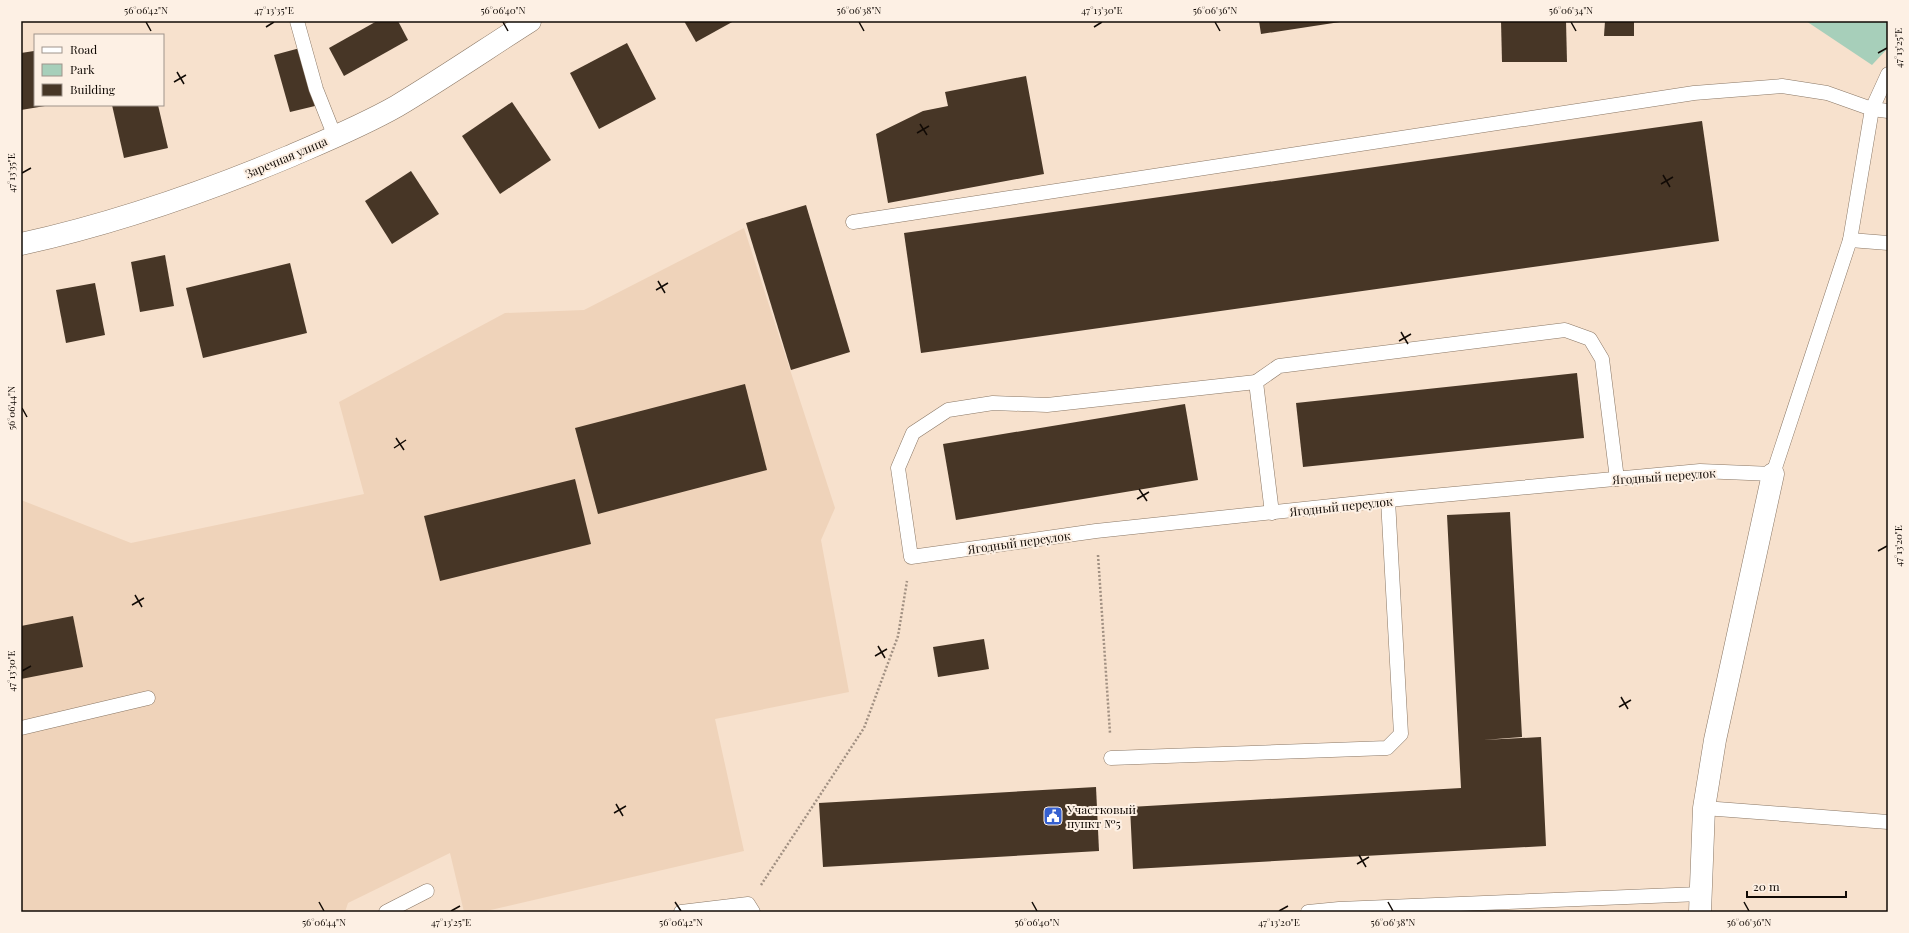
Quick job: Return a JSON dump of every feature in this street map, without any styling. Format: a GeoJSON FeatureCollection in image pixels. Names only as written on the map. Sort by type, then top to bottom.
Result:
{"type":"FeatureCollection","features":[{"type":"Feature","properties":{"kind":"street","name":"Заречная улица"},"geometry":{"type":"LineString","coordinates":[[21,244],[59,236],[118,219],[221,184],[335,137],[397,106],[530,21]]}},
{"type":"Feature","properties":{"kind":"street"},"geometry":{"type":"LineString","coordinates":[[1700,903],[1704,808],[1714,740],[1773,474]]}},
{"type":"Feature","properties":{"kind":"lane"},"geometry":{"type":"LineString","coordinates":[[297,21],[316,90],[335,137]]}},
{"type":"Feature","properties":{"kind":"lane"},"geometry":{"type":"LineString","coordinates":[[1773,474],[1850,240],[1872,109],[1888,74]]}},
{"type":"Feature","properties":{"kind":"lane"},"geometry":{"type":"LineString","coordinates":[[852,222],[1694,93],[1782,86],[1828,92],[1872,109],[1888,111]]}},
{"type":"Feature","properties":{"kind":"lane"},"geometry":{"type":"LineString","coordinates":[[1850,240],[1888,243]]}},
{"type":"Feature","properties":{"kind":"lane"},"geometry":{"type":"LineString","coordinates":[[911,557],[898,468],[913,433],[948,410],[993,403],[1047,405],[1256,382],[1279,366],[1565,330],[1590,339],[1602,359],[1617,479]]}},
{"type":"Feature","properties":{"kind":"lane"},"geometry":{"type":"LineString","coordinates":[[1256,382],[1272,513]]}},
{"type":"Feature","properties":{"kind":"lane","name":"Ягодный переулок"},"geometry":{"type":"LineString","coordinates":[[911,557],[1096,531],[1388,500],[1700,471],[1773,474]]}},
{"type":"Feature","properties":{"kind":"lane"},"geometry":{"type":"LineString","coordinates":[[1112,758],[1387,748],[1401,734],[1388,500]]}},
{"type":"Feature","properties":{"kind":"lane"},"geometry":{"type":"LineString","coordinates":[[21,728],[148,698]]}},
{"type":"Feature","properties":{"kind":"lane"},"geometry":{"type":"LineString","coordinates":[[1704,808],[1888,822]]}},
{"type":"Feature","properties":{"kind":"lane"},"geometry":{"type":"LineString","coordinates":[[386,912],[427,891]]}},
{"type":"Feature","properties":{"kind":"lane"},"geometry":{"type":"LineString","coordinates":[[1308,912],[1700,903]]}},
{"type":"Feature","properties":{"kind":"lane"},"geometry":{"type":"LineString","coordinates":[[681,912],[750,908]]}},
{"type":"Feature","properties":{"kind":"path"},"geometry":{"type":"LineString","coordinates":[[1096,531],[1112,758]]}},
{"type":"Feature","properties":{"kind":"path"},"geometry":{"type":"LineString","coordinates":[[750,908],[864,728],[898,636],[911,557]]}},
{"type":"Feature","properties":{"kind":"shaded area"},"geometry":{"type":"Polygon","coordinates":[[[744,228],[835,508],[821,540],[849,692],[715,719],[744,851],[482,912],[464,912],[450,853],[348,903],[345,912],[21,912],[21,500],[131,543],[364,494],[339,402],[505,313],[584,310],[744,228]]]}},
{"type":"Feature","properties":{"kind":"green space"},"geometry":{"type":"Polygon","coordinates":[[[1806,21],[1888,21],[1888,48],[1872,65],[1806,21]]]}},
{"type":"Feature","properties":{"kind":"building"},"geometry":{"type":"Polygon","coordinates":[[[377,21],[398,21],[408,40],[344,76],[329,48],[377,21]]]}},
{"type":"Feature","properties":{"kind":"building"},"geometry":{"type":"Polygon","coordinates":[[[684,21],[734,21],[696,42],[684,21]]]}},
{"type":"Feature","properties":{"kind":"building"},"geometry":{"type":"Polygon","coordinates":[[[1259,21],[1340,21],[1340,22],[1261,34],[1259,21]]]}},
{"type":"Feature","properties":{"kind":"building"},"geometry":{"type":"Polygon","coordinates":[[[1501,21],[1566,21],[1567,62],[1502,62],[1501,21]]]}},
{"type":"Feature","properties":{"kind":"building"},"geometry":{"type":"Polygon","coordinates":[[[1605,21],[1634,21],[1634,36],[1604,36],[1605,21]]]}},
{"type":"Feature","properties":{"kind":"building"},"geometry":{"type":"Polygon","coordinates":[[[627,43],[656,99],[599,129],[570,73],[627,43]]]}},
{"type":"Feature","properties":{"kind":"building"},"geometry":{"type":"Polygon","coordinates":[[[300,48],[315,106],[290,112],[274,55],[300,48]]]}},
{"type":"Feature","properties":{"kind":"building"},"geometry":{"type":"Polygon","coordinates":[[[34,51],[34,106],[45,106],[21,110],[21,53],[34,51]]]}},
{"type":"Feature","properties":{"kind":"building"},"geometry":{"type":"Polygon","coordinates":[[[1026,76],[1044,174],[888,203],[876,134],[923,111],[948,106],[945,92],[1026,76]]]}},
{"type":"Feature","properties":{"kind":"building"},"geometry":{"type":"Polygon","coordinates":[[[512,102],[551,160],[500,194],[462,136],[512,102]]]}},
{"type":"Feature","properties":{"kind":"building"},"geometry":{"type":"Polygon","coordinates":[[[112,106],[158,106],[168,148],[124,158],[112,106]]]}},
{"type":"Feature","properties":{"kind":"building"},"geometry":{"type":"Polygon","coordinates":[[[1702,121],[1719,241],[921,353],[904,233],[1702,121]]]}},
{"type":"Feature","properties":{"kind":"building"},"geometry":{"type":"Polygon","coordinates":[[[411,171],[439,214],[392,244],[365,201],[411,171]]]}},
{"type":"Feature","properties":{"kind":"building"},"geometry":{"type":"Polygon","coordinates":[[[806,205],[850,352],[791,370],[746,223],[806,205]]]}},
{"type":"Feature","properties":{"kind":"building"},"geometry":{"type":"Polygon","coordinates":[[[165,255],[174,306],[140,312],[131,262],[165,255]]]}},
{"type":"Feature","properties":{"kind":"building"},"geometry":{"type":"Polygon","coordinates":[[[290,263],[307,333],[203,358],[186,288],[290,263]]]}},
{"type":"Feature","properties":{"kind":"building"},"geometry":{"type":"Polygon","coordinates":[[[95,283],[105,335],[66,343],[56,290],[95,283]]]}},
{"type":"Feature","properties":{"kind":"building"},"geometry":{"type":"Polygon","coordinates":[[[1577,373],[1584,438],[1303,467],[1296,403],[1577,373]]]}},
{"type":"Feature","properties":{"kind":"building"},"geometry":{"type":"Polygon","coordinates":[[[745,384],[767,470],[598,514],[575,428],[745,384]]]}},
{"type":"Feature","properties":{"kind":"building"},"geometry":{"type":"Polygon","coordinates":[[[1185,404],[1198,480],[956,520],[943,444],[1185,404]]]}},
{"type":"Feature","properties":{"kind":"building"},"geometry":{"type":"Polygon","coordinates":[[[575,479],[591,544],[440,581],[424,516],[575,479]]]}},
{"type":"Feature","properties":{"kind":"building"},"geometry":{"type":"Polygon","coordinates":[[[1510,512],[1522,737],[1483,740],[1541,737],[1546,846],[1133,869],[1130,807],[1461,788],[1447,515],[1510,512]]]}},
{"type":"Feature","properties":{"kind":"building"},"geometry":{"type":"Polygon","coordinates":[[[73,616],[83,667],[21,679],[21,626],[73,616]]]}},
{"type":"Feature","properties":{"kind":"building"},"geometry":{"type":"Polygon","coordinates":[[[984,639],[989,669],[938,677],[933,647],[984,639]]]}},
{"type":"Feature","properties":{"kind":"building"},"geometry":{"type":"Polygon","coordinates":[[[1096,787],[1099,851],[823,867],[819,803],[1096,787]]]}},
{"type":"Feature","properties":{"kind":"place","name":"Участковый пункт №5"},"geometry":{"type":"Point","coordinates":[1053,816]}}]}
